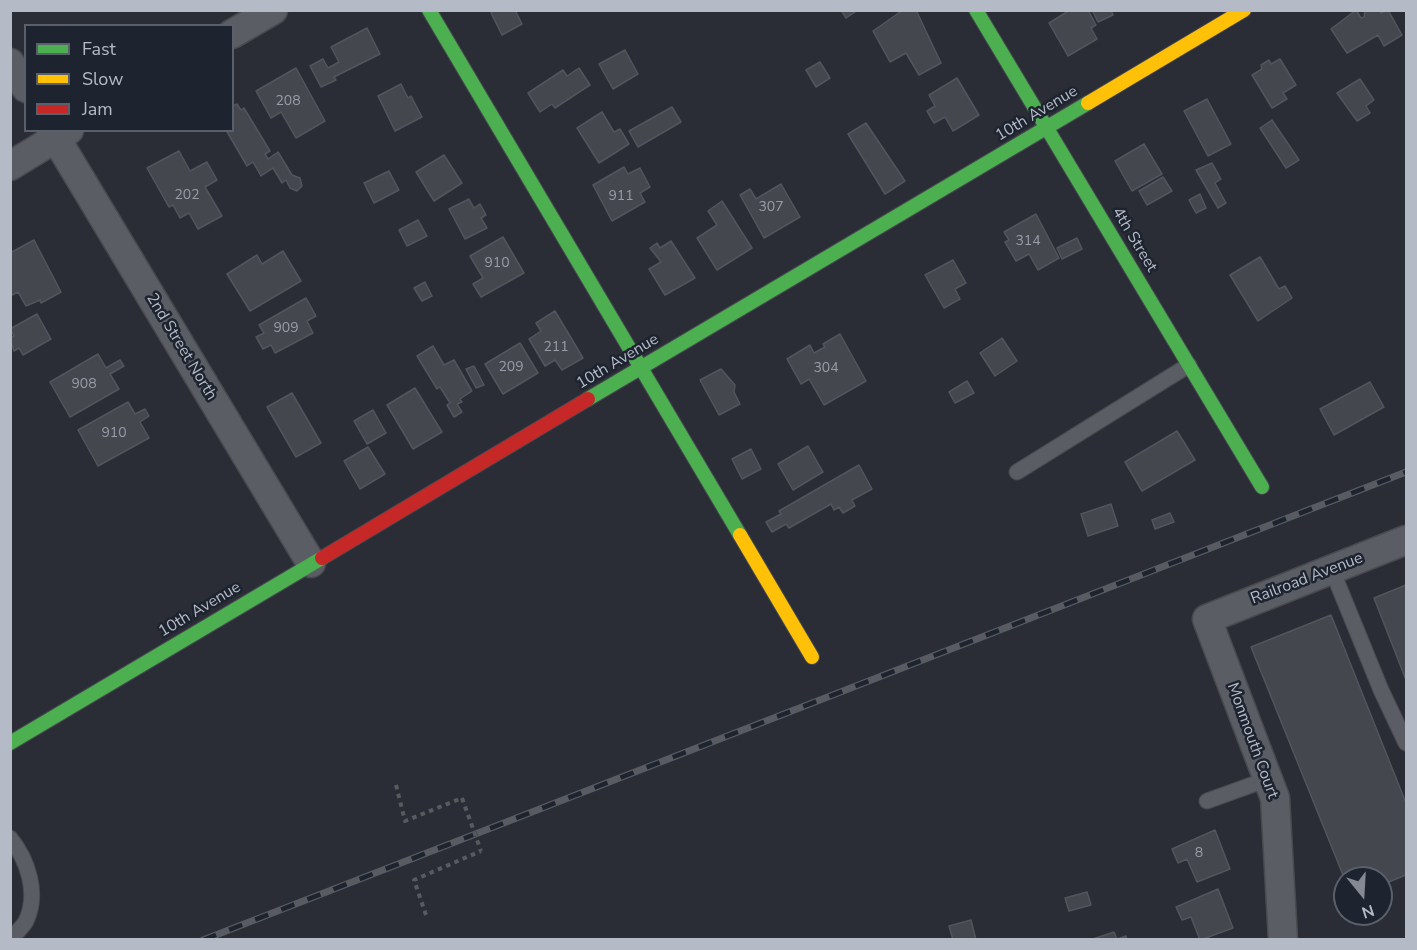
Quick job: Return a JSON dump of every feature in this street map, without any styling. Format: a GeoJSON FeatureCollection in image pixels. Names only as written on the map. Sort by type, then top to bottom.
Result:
{"type":"FeatureCollection","features":[{"type":"Feature","properties":{"kind":"street"},"geometry":{"type":"LineString","coordinates":[[234,33],[273,10]]}},
{"type":"Feature","properties":{"kind":"street"},"geometry":{"type":"LineString","coordinates":[[429,10],[812,657]]}},
{"type":"Feature","properties":{"kind":"street","name":"4th Street"},"geometry":{"type":"LineString","coordinates":[[976,10],[1262,487]]}},
{"type":"Feature","properties":{"kind":"street","name":"10th Avenue"},"geometry":{"type":"LineString","coordinates":[[10,743],[314,572],[640,368],[1244,10]]}},
{"type":"Feature","properties":{"kind":"street"},"geometry":{"type":"LineString","coordinates":[[10,63],[24,85]]}},
{"type":"Feature","properties":{"kind":"street"},"geometry":{"type":"LineString","coordinates":[[10,166],[59,133]]}},
{"type":"Feature","properties":{"kind":"street","name":"2nd Street North"},"geometry":{"type":"LineString","coordinates":[[59,133],[314,572]]}},
{"type":"Feature","properties":{"kind":"street","name":"Railroad Avenue"},"geometry":{"type":"LineString","coordinates":[[1207,618],[1407,540]]}},
{"type":"Feature","properties":{"kind":"street","name":"Monmouth Court"},"geometry":{"type":"LineString","coordinates":[[1207,618],[1275,798],[1283,939]]}},
{"type":"Feature","properties":{"kind":"lane"},"geometry":{"type":"LineString","coordinates":[[1017,472],[1189,365]]}},
{"type":"Feature","properties":{"kind":"lane"},"geometry":{"type":"LineString","coordinates":[[1332,570],[1381,690],[1407,743]]}},
{"type":"Feature","properties":{"kind":"lane"},"geometry":{"type":"LineString","coordinates":[[1207,801],[1268,779]]}},
{"type":"Feature","properties":{"kind":"lane"},"geometry":{"type":"LineString","coordinates":[[10,838],[22,852],[32,888],[26,922],[10,939]]}},
{"type":"Feature","properties":{"kind":"path"},"geometry":{"type":"LineString","coordinates":[[396,785],[405,821],[462,798],[481,851],[414,880],[426,915]]}},
{"type":"Feature","properties":{"kind":"building"},"geometry":{"type":"Polygon","coordinates":[[[495,10],[515,10],[522,24],[502,35],[491,13],[495,10]]]}},
{"type":"Feature","properties":{"kind":"building"},"geometry":{"type":"Polygon","coordinates":[[[841,10],[858,10],[846,18],[841,10]]]}},
{"type":"Feature","properties":{"kind":"building"},"geometry":{"type":"Polygon","coordinates":[[[903,10],[916,10],[941,63],[919,75],[906,53],[890,62],[873,31],[903,10]]]}},
{"type":"Feature","properties":{"kind":"building"},"geometry":{"type":"Polygon","coordinates":[[[1070,10],[1088,10],[1096,25],[1091,28],[1097,39],[1068,56],[1049,23],[1070,10]]]}},
{"type":"Feature","properties":{"kind":"building"},"geometry":{"type":"Polygon","coordinates":[[[1092,10],[1111,10],[1113,15],[1098,22],[1092,10]]]}},
{"type":"Feature","properties":{"kind":"building"},"geometry":{"type":"Polygon","coordinates":[[[1356,10],[1361,18],[1364,17],[1365,10],[1379,10],[1381,13],[1388,10],[1402,35],[1384,46],[1378,35],[1347,53],[1331,29],[1356,10]]]}},
{"type":"Feature","properties":{"kind":"building"},"geometry":{"type":"Polygon","coordinates":[[[367,28],[380,54],[334,77],[336,80],[321,87],[310,66],[323,59],[328,68],[339,62],[331,47],[367,28]]]}},
{"type":"Feature","properties":{"kind":"building"},"geometry":{"type":"Polygon","coordinates":[[[625,50],[638,74],[613,89],[599,64],[625,50]]]}},
{"type":"Feature","properties":{"kind":"building"},"geometry":{"type":"Polygon","coordinates":[[[1280,59],[1296,85],[1283,93],[1287,99],[1272,108],[1252,75],[1262,69],[1261,65],[1269,60],[1271,64],[1280,59]]]}},
{"type":"Feature","properties":{"kind":"building"},"geometry":{"type":"Polygon","coordinates":[[[820,62],[830,78],[816,87],[806,70],[820,62]]]}},
{"type":"Feature","properties":{"kind":"building"},"geometry":{"type":"Polygon","coordinates":[[[296,68],[325,121],[296,138],[281,112],[271,118],[256,91],[296,68]]]}},
{"type":"Feature","properties":{"kind":"building"},"geometry":{"type":"Polygon","coordinates":[[[579,68],[590,85],[555,108],[552,104],[540,112],[528,93],[563,70],[567,76],[579,68]]]}},
{"type":"Feature","properties":{"kind":"building"},"geometry":{"type":"Polygon","coordinates":[[[957,78],[979,115],[953,131],[945,117],[934,123],[927,111],[935,106],[929,95],[957,78]]]}},
{"type":"Feature","properties":{"kind":"building"},"geometry":{"type":"Polygon","coordinates":[[[1360,79],[1374,100],[1366,106],[1370,113],[1357,121],[1337,93],[1360,79]]]}},
{"type":"Feature","properties":{"kind":"building"},"geometry":{"type":"Polygon","coordinates":[[[401,84],[408,98],[411,96],[422,117],[395,131],[378,96],[401,84]]]}},
{"type":"Feature","properties":{"kind":"building"},"geometry":{"type":"Polygon","coordinates":[[[1207,99],[1231,144],[1208,156],[1184,111],[1207,99]]]}},
{"type":"Feature","properties":{"kind":"building"},"geometry":{"type":"Polygon","coordinates":[[[237,104],[241,110],[244,108],[270,151],[265,154],[268,159],[278,152],[292,175],[300,178],[302,186],[297,191],[290,188],[286,180],[282,183],[273,168],[261,176],[253,162],[247,166],[227,132],[234,132],[234,105],[237,104]]]}},
{"type":"Feature","properties":{"kind":"building"},"geometry":{"type":"Polygon","coordinates":[[[672,107],[681,122],[638,147],[629,131],[672,107]]]}},
{"type":"Feature","properties":{"kind":"building"},"geometry":{"type":"Polygon","coordinates":[[[602,112],[614,132],[620,129],[629,144],[599,163],[577,128],[602,112]]]}},
{"type":"Feature","properties":{"kind":"building"},"geometry":{"type":"Polygon","coordinates":[[[1272,120],[1299,160],[1286,168],[1260,128],[1272,120]]]}},
{"type":"Feature","properties":{"kind":"building"},"geometry":{"type":"Polygon","coordinates":[[[866,123],[905,181],[885,194],[848,134],[866,123]]]}},
{"type":"Feature","properties":{"kind":"building"},"geometry":{"type":"Polygon","coordinates":[[[1144,144],[1162,174],[1132,191],[1115,161],[1144,144]]]}},
{"type":"Feature","properties":{"kind":"building"},"geometry":{"type":"Polygon","coordinates":[[[179,151],[190,171],[207,162],[217,180],[205,187],[222,216],[198,229],[189,213],[180,218],[173,205],[169,207],[147,168],[179,151]]]}},
{"type":"Feature","properties":{"kind":"building"},"geometry":{"type":"Polygon","coordinates":[[[444,155],[462,183],[434,201],[416,172],[444,155]]]}},
{"type":"Feature","properties":{"kind":"building"},"geometry":{"type":"Polygon","coordinates":[[[1212,163],[1221,179],[1215,183],[1226,203],[1218,208],[1196,170],[1212,163]]]}},
{"type":"Feature","properties":{"kind":"building"},"geometry":{"type":"Polygon","coordinates":[[[624,167],[628,174],[640,168],[650,187],[640,193],[645,202],[612,221],[593,185],[624,167]]]}},
{"type":"Feature","properties":{"kind":"building"},"geometry":{"type":"Polygon","coordinates":[[[389,171],[399,190],[374,203],[364,183],[389,171]]]}},
{"type":"Feature","properties":{"kind":"building"},"geometry":{"type":"Polygon","coordinates":[[[1163,177],[1172,191],[1147,205],[1139,191],[1163,177]]]}},
{"type":"Feature","properties":{"kind":"building"},"geometry":{"type":"Polygon","coordinates":[[[781,184],[800,217],[764,238],[740,195],[750,189],[756,199],[781,184]]]}},
{"type":"Feature","properties":{"kind":"building"},"geometry":{"type":"Polygon","coordinates":[[[1200,194],[1206,208],[1196,213],[1189,200],[1200,194]]]}},
{"type":"Feature","properties":{"kind":"building"},"geometry":{"type":"Polygon","coordinates":[[[469,199],[474,208],[480,204],[486,215],[481,218],[487,228],[465,239],[449,209],[469,199]]]}},
{"type":"Feature","properties":{"kind":"building"},"geometry":{"type":"Polygon","coordinates":[[[722,201],[752,248],[717,270],[697,238],[717,225],[708,211],[722,201]]]}},
{"type":"Feature","properties":{"kind":"building"},"geometry":{"type":"Polygon","coordinates":[[[1036,214],[1059,258],[1038,270],[1029,254],[1016,261],[1005,242],[1009,240],[1004,232],[1036,214]]]}},
{"type":"Feature","properties":{"kind":"building"},"geometry":{"type":"Polygon","coordinates":[[[418,220],[427,236],[407,246],[399,230],[418,220]]]}},
{"type":"Feature","properties":{"kind":"building"},"geometry":{"type":"Polygon","coordinates":[[[503,237],[524,273],[481,297],[473,284],[483,278],[470,256],[503,237]]]}},
{"type":"Feature","properties":{"kind":"building"},"geometry":{"type":"Polygon","coordinates":[[[1077,238],[1082,249],[1062,259],[1057,248],[1077,238]]]}},
{"type":"Feature","properties":{"kind":"building"},"geometry":{"type":"Polygon","coordinates":[[[34,240],[61,292],[41,303],[40,300],[26,306],[18,292],[10,296],[10,253],[34,240]]]}},
{"type":"Feature","properties":{"kind":"building"},"geometry":{"type":"Polygon","coordinates":[[[671,241],[695,278],[665,295],[649,269],[661,262],[650,248],[657,243],[660,248],[671,241]]]}},
{"type":"Feature","properties":{"kind":"building"},"geometry":{"type":"Polygon","coordinates":[[[283,251],[301,281],[250,311],[227,274],[257,255],[262,264],[283,251]]]}},
{"type":"Feature","properties":{"kind":"building"},"geometry":{"type":"Polygon","coordinates":[[[1260,257],[1279,289],[1285,286],[1292,298],[1258,321],[1230,275],[1260,257]]]}},
{"type":"Feature","properties":{"kind":"building"},"geometry":{"type":"Polygon","coordinates":[[[953,260],[966,283],[955,289],[960,299],[944,308],[925,275],[953,260]]]}},
{"type":"Feature","properties":{"kind":"building"},"geometry":{"type":"Polygon","coordinates":[[[425,282],[432,296],[422,301],[414,288],[425,282]]]}},
{"type":"Feature","properties":{"kind":"building"},"geometry":{"type":"Polygon","coordinates":[[[306,298],[316,316],[307,321],[313,333],[275,353],[271,345],[263,349],[256,337],[264,333],[259,325],[306,298]]]}},
{"type":"Feature","properties":{"kind":"building"},"geometry":{"type":"Polygon","coordinates":[[[555,311],[583,358],[562,370],[555,360],[545,366],[529,339],[541,331],[536,323],[555,311]]]}},
{"type":"Feature","properties":{"kind":"building"},"geometry":{"type":"Polygon","coordinates":[[[37,314],[51,339],[23,355],[19,348],[14,351],[10,338],[14,336],[10,329],[37,314]]]}},
{"type":"Feature","properties":{"kind":"building"},"geometry":{"type":"Polygon","coordinates":[[[840,334],[866,381],[824,405],[809,379],[801,384],[787,359],[810,345],[814,353],[825,347],[823,344],[840,334]]]}},
{"type":"Feature","properties":{"kind":"building"},"geometry":{"type":"Polygon","coordinates":[[[1002,338],[1017,361],[995,376],[980,353],[1002,338]]]}},
{"type":"Feature","properties":{"kind":"building"},"geometry":{"type":"Polygon","coordinates":[[[520,343],[538,373],[503,394],[485,364],[520,343]]]}},
{"type":"Feature","properties":{"kind":"building"},"geometry":{"type":"Polygon","coordinates":[[[433,346],[444,365],[454,360],[472,391],[460,399],[462,402],[457,404],[462,412],[454,417],[447,405],[450,403],[440,387],[437,389],[417,356],[433,346]]]}},
{"type":"Feature","properties":{"kind":"building"},"geometry":{"type":"Polygon","coordinates":[[[98,354],[106,368],[120,360],[124,366],[110,374],[119,389],[70,417],[50,382],[98,354]]]}},
{"type":"Feature","properties":{"kind":"building"},"geometry":{"type":"Polygon","coordinates":[[[474,366],[484,385],[476,388],[466,369],[474,366]]]}},
{"type":"Feature","properties":{"kind":"building"},"geometry":{"type":"Polygon","coordinates":[[[721,369],[735,385],[734,392],[740,404],[719,415],[700,380],[721,369]]]}},
{"type":"Feature","properties":{"kind":"building"},"geometry":{"type":"Polygon","coordinates":[[[967,381],[974,393],[955,403],[949,392],[967,381]]]}},
{"type":"Feature","properties":{"kind":"building"},"geometry":{"type":"Polygon","coordinates":[[[1370,382],[1384,407],[1334,435],[1320,409],[1370,382]]]}},
{"type":"Feature","properties":{"kind":"building"},"geometry":{"type":"Polygon","coordinates":[[[415,388],[442,432],[413,449],[387,405],[415,388]]]}},
{"type":"Feature","properties":{"kind":"building"},"geometry":{"type":"Polygon","coordinates":[[[292,393],[321,443],[296,457],[267,407],[292,393]]]}},
{"type":"Feature","properties":{"kind":"building"},"geometry":{"type":"Polygon","coordinates":[[[128,402],[135,414],[145,409],[149,416],[140,422],[149,438],[98,466],[78,430],[128,402]]]}},
{"type":"Feature","properties":{"kind":"building"},"geometry":{"type":"Polygon","coordinates":[[[373,410],[386,433],[367,444],[354,421],[373,410]]]}},
{"type":"Feature","properties":{"kind":"building"},"geometry":{"type":"Polygon","coordinates":[[[1177,431],[1195,460],[1142,491],[1125,462],[1177,431]]]}},
{"type":"Feature","properties":{"kind":"building"},"geometry":{"type":"Polygon","coordinates":[[[808,446],[823,472],[793,490],[778,464],[808,446]]]}},
{"type":"Feature","properties":{"kind":"building"},"geometry":{"type":"Polygon","coordinates":[[[368,447],[385,474],[360,489],[344,461],[368,447]]]}},
{"type":"Feature","properties":{"kind":"building"},"geometry":{"type":"Polygon","coordinates":[[[751,449],[761,469],[742,479],[732,459],[751,449]]]}},
{"type":"Feature","properties":{"kind":"building"},"geometry":{"type":"Polygon","coordinates":[[[859,465],[872,489],[852,500],[855,506],[843,513],[839,507],[834,510],[831,504],[789,528],[786,524],[772,532],[766,522],[781,514],[779,511],[859,465]]]}},
{"type":"Feature","properties":{"kind":"building"},"geometry":{"type":"Polygon","coordinates":[[[1111,504],[1118,526],[1088,536],[1081,514],[1111,504]]]}},
{"type":"Feature","properties":{"kind":"building"},"geometry":{"type":"Polygon","coordinates":[[[1170,513],[1174,522],[1155,529],[1152,520],[1170,513]]]}},
{"type":"Feature","properties":{"kind":"building"},"geometry":{"type":"Polygon","coordinates":[[[1406,585],[1406,680],[1374,598],[1406,585]]]}},
{"type":"Feature","properties":{"kind":"building"},"geometry":{"type":"Polygon","coordinates":[[[1331,615],[1406,803],[1406,875],[1393,880],[1393,866],[1339,866],[1251,647],[1331,615]]]}},
{"type":"Feature","properties":{"kind":"building"},"geometry":{"type":"Polygon","coordinates":[[[1215,830],[1230,869],[1197,882],[1187,859],[1178,863],[1172,849],[1215,830]]]}},
{"type":"Feature","properties":{"kind":"building"},"geometry":{"type":"Polygon","coordinates":[[[1218,889],[1233,928],[1200,940],[1191,917],[1182,920],[1176,907],[1218,889]]]}},
{"type":"Feature","properties":{"kind":"building"},"geometry":{"type":"Polygon","coordinates":[[[1087,892],[1091,905],[1069,911],[1065,898],[1087,892]]]}},
{"type":"Feature","properties":{"kind":"building"},"geometry":{"type":"Polygon","coordinates":[[[971,920],[976,940],[953,940],[949,926],[971,920]]]}},
{"type":"Feature","properties":{"kind":"building"},"geometry":{"type":"Polygon","coordinates":[[[1114,932],[1117,939],[1126,936],[1127,940],[1090,940],[1114,932]]]}},
{"type":"Feature","properties":{"kind":"railway"},"geometry":{"type":"LineString","coordinates":[[203,940],[1406,472]]}},
{"type":"Feature","properties":{"kind":"traffic: fast"},"geometry":{"type":"LineString","coordinates":[[429,10],[740,535]]}},
{"type":"Feature","properties":{"kind":"traffic: fast"},"geometry":{"type":"LineString","coordinates":[[976,10],[1262,487]]}},
{"type":"Feature","properties":{"kind":"traffic: fast"},"geometry":{"type":"LineString","coordinates":[[588,399],[1088,103]]}},
{"type":"Feature","properties":{"kind":"traffic: fast"},"geometry":{"type":"LineString","coordinates":[[10,743],[322,558]]}},
{"type":"Feature","properties":{"kind":"traffic: slow"},"geometry":{"type":"LineString","coordinates":[[1088,103],[1244,10]]}},
{"type":"Feature","properties":{"kind":"traffic: slow"},"geometry":{"type":"LineString","coordinates":[[740,535],[812,657]]}},
{"type":"Feature","properties":{"kind":"traffic: jam"},"geometry":{"type":"LineString","coordinates":[[322,558],[588,399]]}}]}
